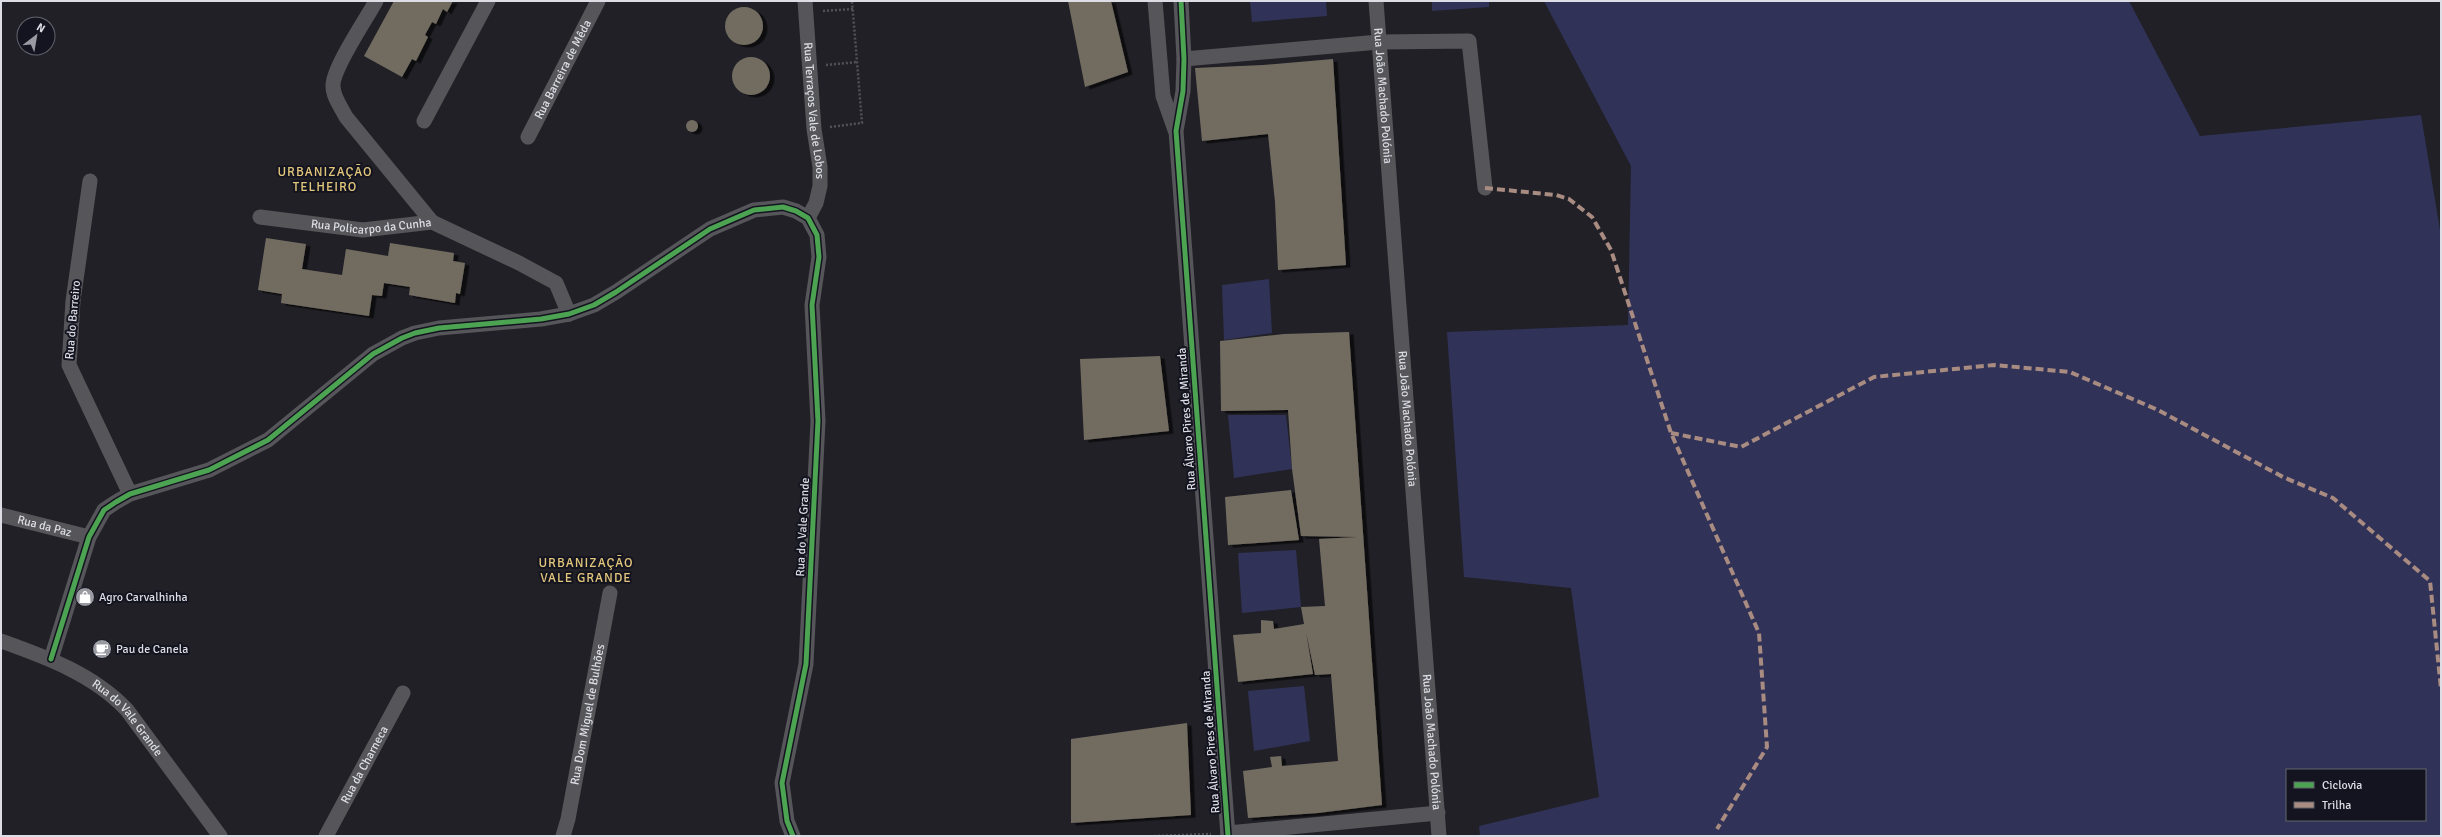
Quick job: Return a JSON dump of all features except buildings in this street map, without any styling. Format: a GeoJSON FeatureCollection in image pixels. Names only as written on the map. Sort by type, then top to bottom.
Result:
{"type":"FeatureCollection","features":[{"type":"Feature","properties":{"kind":"street"},"geometry":{"type":"LineString","coordinates":[[376,1],[337,69],[332,85],[336,99],[346,117],[432,222]]}},
{"type":"Feature","properties":{"kind":"street"},"geometry":{"type":"LineString","coordinates":[[424,121],[488,1]]}},
{"type":"Feature","properties":{"kind":"street","name":"Rua Barreira de Mêda"},"geometry":{"type":"LineString","coordinates":[[528,137],[598,1]]}},
{"type":"Feature","properties":{"kind":"street","name":"Rua Álvaro Pires de Miranda"},"geometry":{"type":"LineString","coordinates":[[1155,1],[1163,96],[1176,131]]}},
{"type":"Feature","properties":{"kind":"street","name":"Rua Álvaro Pires de Miranda"},"geometry":{"type":"LineString","coordinates":[[1181,1],[1184,59],[1183,91],[1176,131],[1228,835]]}},
{"type":"Feature","properties":{"kind":"street","name":"Rua João Machado Polónia"},"geometry":{"type":"LineString","coordinates":[[1376,1],[1439,836]]}},
{"type":"Feature","properties":{"kind":"street","name":"Rua Terraços Vale de Lobos"},"geometry":{"type":"LineString","coordinates":[[805,7],[814,129],[820,167],[820,186],[816,203],[808,218]]}},
{"type":"Feature","properties":{"kind":"street"},"geometry":{"type":"LineString","coordinates":[[1184,59],[1379,42],[1469,41],[1485,188]]}},
{"type":"Feature","properties":{"kind":"street","name":"Rua do Barreiro"},"geometry":{"type":"LineString","coordinates":[[90,180],[73,301],[69,365],[130,494]]}},
{"type":"Feature","properties":{"kind":"street"},"geometry":{"type":"LineString","coordinates":[[51,659],[89,537],[104,510],[130,494],[209,470],[268,440],[373,354],[415,332],[439,328],[541,319],[569,314],[594,304],[610,295],[710,229],[739,215],[760,208],[783,207],[796,211],[808,218]]}},
{"type":"Feature","properties":{"kind":"street","name":"Rua Policarpo da Cunha"},"geometry":{"type":"LineString","coordinates":[[260,217],[363,230],[432,222],[519,263],[556,283],[569,314]]}},
{"type":"Feature","properties":{"kind":"street","name":"Rua do Vale Grande"},"geometry":{"type":"LineString","coordinates":[[793,836],[787,821],[782,783],[805,676],[818,421],[812,305],[819,257],[817,235],[808,218]]}},
{"type":"Feature","properties":{"kind":"street","name":"Rua da Paz"},"geometry":{"type":"LineString","coordinates":[[1,515],[89,537]]}},
{"type":"Feature","properties":{"kind":"street","name":"Rua Dom Miguel de Bulhões"},"geometry":{"type":"LineString","coordinates":[[563,836],[570,812],[610,593]]}},
{"type":"Feature","properties":{"kind":"street","name":"Rua do Vale Grande"},"geometry":{"type":"LineString","coordinates":[[1,641],[51,659],[112,694],[127,710],[220,836]]}},
{"type":"Feature","properties":{"kind":"street","name":"Rua da Charneca"},"geometry":{"type":"LineString","coordinates":[[326,836],[403,693]]}},
{"type":"Feature","properties":{"kind":"street"},"geometry":{"type":"LineString","coordinates":[[1228,835],[1438,813]]}},
{"type":"Feature","properties":{"kind":"path"},"geometry":{"type":"LineString","coordinates":[[814,129],[862,123],[852,1]]}},
{"type":"Feature","properties":{"kind":"path"},"geometry":{"type":"LineString","coordinates":[[805,7],[853,9]]}},
{"type":"Feature","properties":{"kind":"path"},"geometry":{"type":"LineString","coordinates":[[809,66],[857,62]]}},
{"type":"Feature","properties":{"kind":"path"},"geometry":{"type":"LineString","coordinates":[[1154,836],[1228,835]]}},
{"type":"Feature","properties":{"kind":"shaded area"},"geometry":{"type":"Polygon","coordinates":[[[1250,1],[1326,1],[1327,16],[1252,22],[1250,1]]]}},
{"type":"Feature","properties":{"kind":"shaded area"},"geometry":{"type":"Polygon","coordinates":[[[1432,1],[1489,1],[1489,7],[1432,11],[1432,1]]]}},
{"type":"Feature","properties":{"kind":"shaded area"},"geometry":{"type":"Polygon","coordinates":[[[1544,1],[2129,1],[2200,136],[2421,115],[2441,236],[2441,836],[1480,836],[1479,826],[1599,797],[1571,588],[1464,577],[1447,332],[1628,325],[1631,166],[1544,1]]]}},
{"type":"Feature","properties":{"kind":"shaded area"},"geometry":{"type":"Polygon","coordinates":[[[1269,279],[1272,333],[1224,340],[1222,285],[1269,279]]]}},
{"type":"Feature","properties":{"kind":"shaded area"},"geometry":{"type":"Polygon","coordinates":[[[1228,415],[1286,415],[1292,469],[1234,478],[1228,415]]]}},
{"type":"Feature","properties":{"kind":"shaded area"},"geometry":{"type":"Polygon","coordinates":[[[1296,550],[1301,607],[1242,613],[1238,553],[1296,550]]]}},
{"type":"Feature","properties":{"kind":"shaded area"},"geometry":{"type":"Polygon","coordinates":[[[1304,686],[1310,741],[1254,751],[1248,691],[1304,686]]]}},
{"type":"Feature","properties":{"kind":"marked path"},"geometry":{"type":"LineString","coordinates":[[1485,188],[1556,195],[1569,199],[1592,217],[1611,250],[1671,433],[1759,633],[1767,747],[1717,829]]}},
{"type":"Feature","properties":{"kind":"marked path"},"geometry":{"type":"LineString","coordinates":[[1671,433],[1741,447],[1874,377],[1994,365],[2070,372],[2158,410],[2283,477],[2333,498],[2430,581],[2441,689]]}},
{"type":"Feature","properties":{"kind":"cycle path"},"geometry":{"type":"LineString","coordinates":[[1181,1],[1184,59],[1183,91],[1176,131],[1228,836]]}},
{"type":"Feature","properties":{"kind":"cycle path"},"geometry":{"type":"LineString","coordinates":[[51,659],[89,537],[104,510],[116,502],[130,494],[209,470],[268,440],[373,354],[402,338],[415,333],[439,328],[541,319],[569,314],[594,305],[616,292],[710,229],[754,210],[783,207],[796,211],[808,218],[817,235],[819,257],[812,305],[818,421],[806,664],[782,783],[787,821],[793,836]]}},
{"type":"Feature","properties":{"kind":"place","name":"Agro Carvalhinha"},"geometry":{"type":"Point","coordinates":[85,597]}},
{"type":"Feature","properties":{"kind":"place","name":"Pau de Canela"},"geometry":{"type":"Point","coordinates":[102,649]}},
{"type":"Feature","properties":{"kind":"district","name":"URBANIZAÇÃO TELHEIRO"},"geometry":{"type":"Point","coordinates":[325,180]}},
{"type":"Feature","properties":{"kind":"district","name":"URBANIZAÇÃO VALE GRANDE"},"geometry":{"type":"Point","coordinates":[586,570]}}]}
